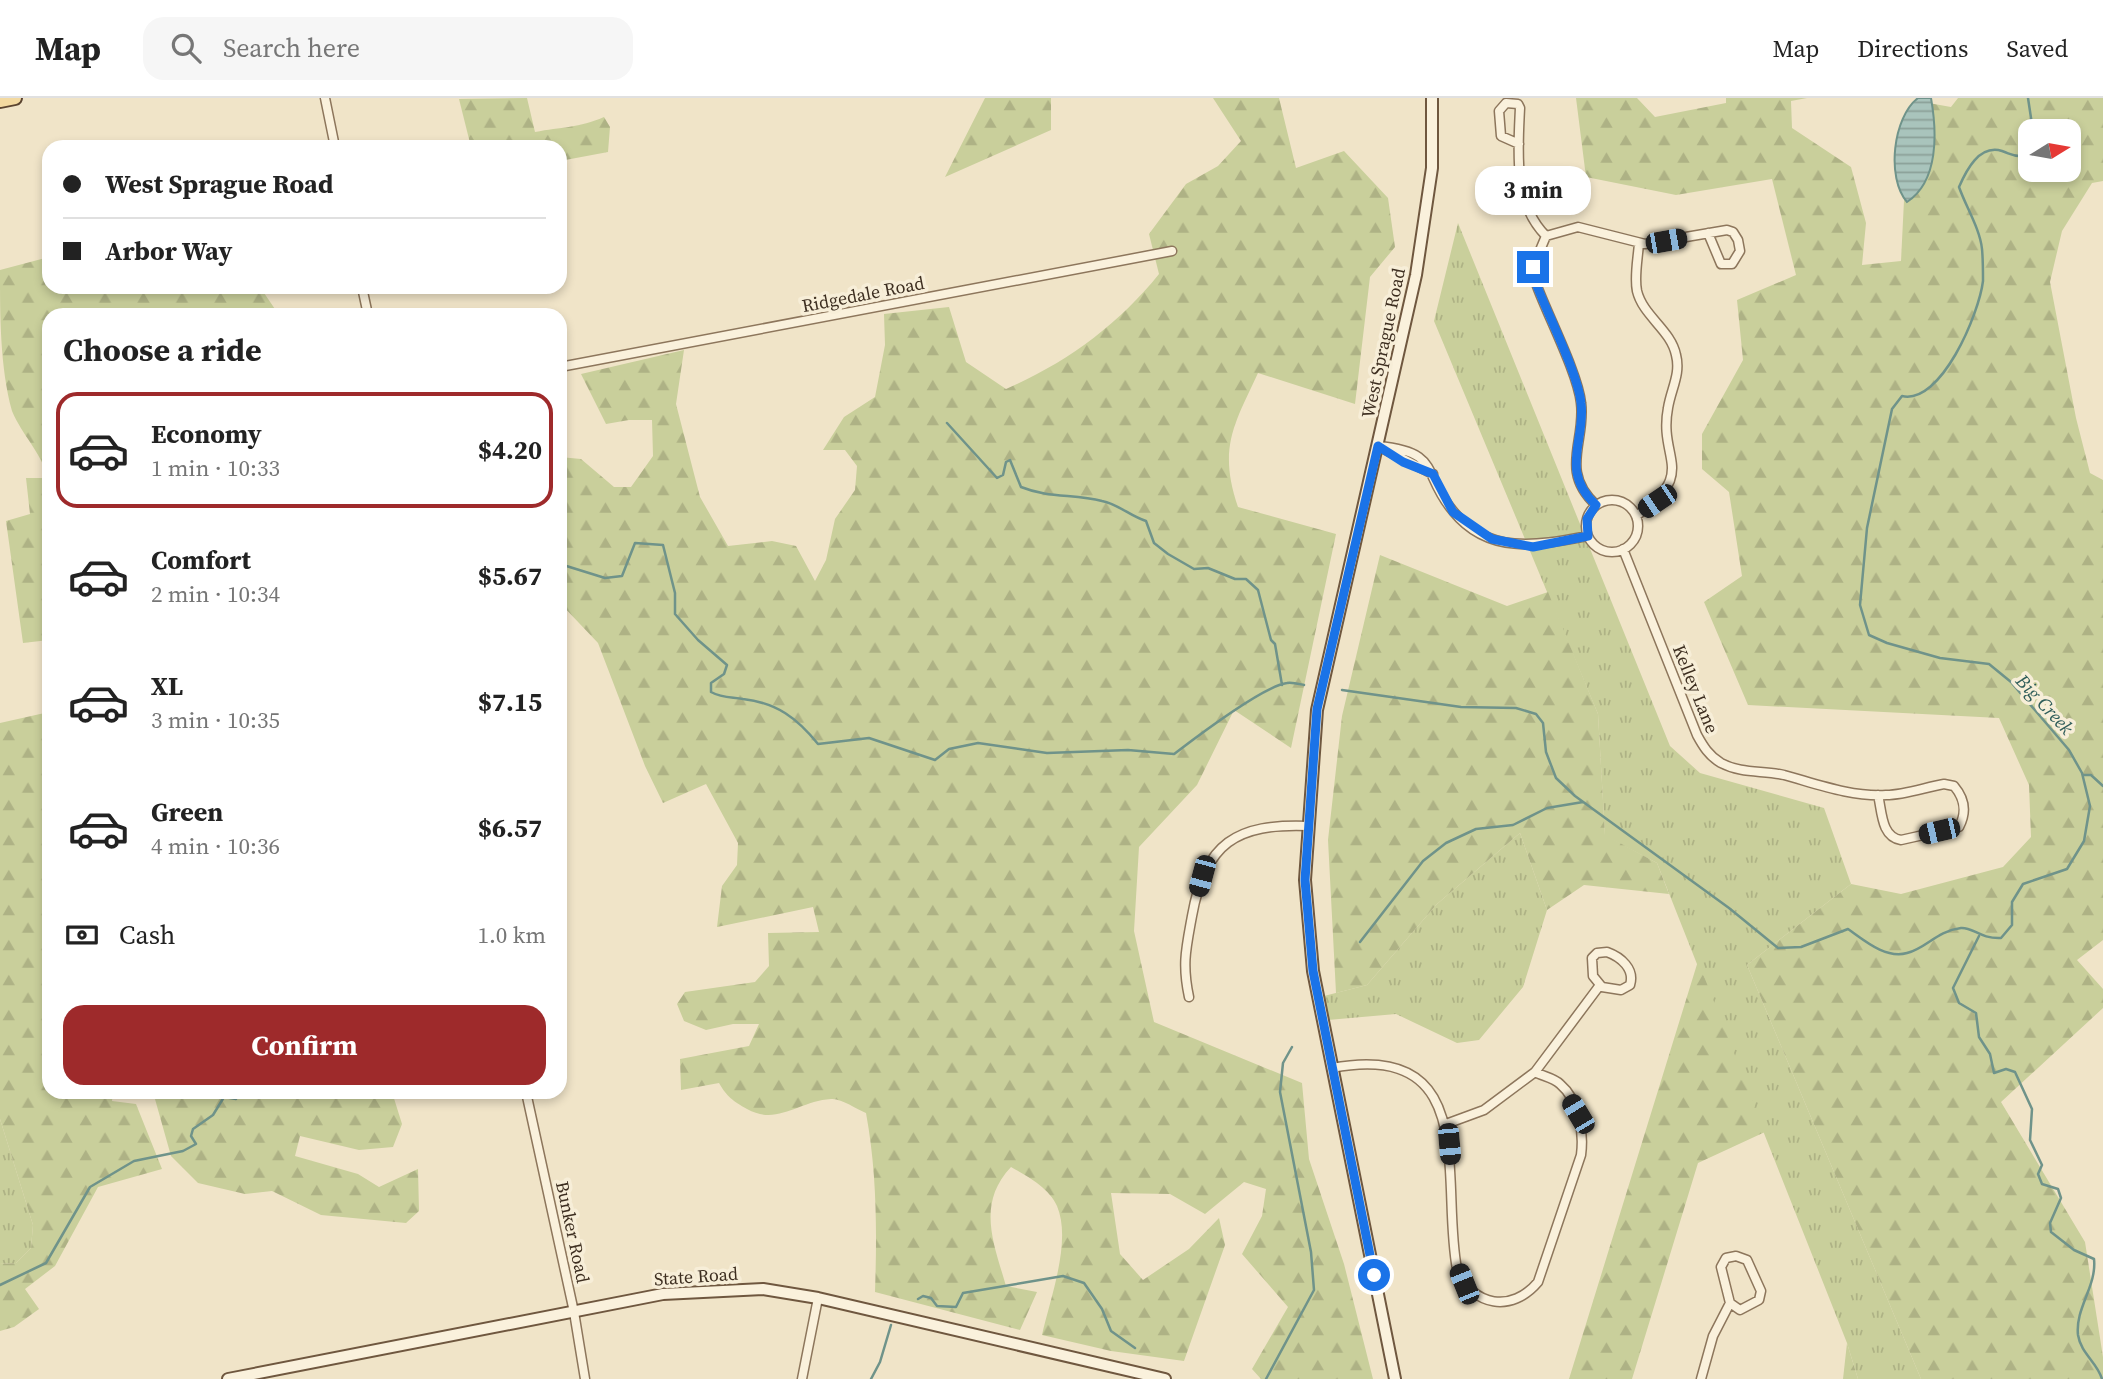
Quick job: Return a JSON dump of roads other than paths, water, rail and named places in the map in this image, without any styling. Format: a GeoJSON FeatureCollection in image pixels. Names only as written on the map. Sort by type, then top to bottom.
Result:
{"type":"FeatureCollection","features":[{"type":"Feature","properties":{"kind":"main road"},"geometry":{"type":"LineString","coordinates":[[0,101],[15,98]]}},
{"type":"Feature","properties":{"kind":"street"},"geometry":{"type":"LineString","coordinates":[[325,98],[334,140]]}},
{"type":"Feature","properties":{"kind":"street","name":"West Sprague Road"},"geometry":{"type":"LineString","coordinates":[[1395,1379],[1313,971],[1305,880],[1317,709],[1416,275],[1432,168],[1432,98]]}},
{"type":"Feature","properties":{"kind":"street"},"geometry":{"type":"LineString","coordinates":[[1518,144],[1501,135],[1499,111],[1506,103],[1518,104],[1520,108],[1518,144],[1527,210],[1546,236]]}},
{"type":"Feature","properties":{"kind":"street"},"geometry":{"type":"LineString","coordinates":[[1546,236],[1578,228],[1645,244],[1727,229],[1733,232],[1740,251],[1732,264],[1721,264],[1716,259],[1708,233]]}},
{"type":"Feature","properties":{"kind":"street"},"geometry":{"type":"LineString","coordinates":[[1546,236],[1533,267],[1537,286],[1581,402],[1574,454],[1578,474],[1589,498],[1596,505]]}},
{"type":"Feature","properties":{"kind":"street"},"geometry":{"type":"LineString","coordinates":[[1636,516],[1657,501],[1667,487],[1674,465],[1666,424],[1677,377],[1676,355],[1668,337],[1638,295],[1639,243]]}},
{"type":"Feature","properties":{"kind":"street","name":"Ridgedale Road"},"geometry":{"type":"LineString","coordinates":[[567,366],[1172,251]]}},
{"type":"Feature","properties":{"kind":"street"},"geometry":{"type":"LineString","coordinates":[[1378,446],[1402,448],[1422,458],[1453,512],[1492,539],[1533,547],[1588,536]]}},
{"type":"Feature","properties":{"kind":"street"},"geometry":{"type":"LineString","coordinates":[[1611,500],[1619,501],[1636,516],[1637,531],[1623,549],[1607,551],[1592,543],[1588,536],[1587,519],[1596,505],[1611,500]]}},
{"type":"Feature","properties":{"kind":"street","name":"Kelley Lane"},"geometry":{"type":"LineString","coordinates":[[1623,549],[1697,735],[1710,755],[1745,772],[1763,772],[1822,787],[1878,795],[1944,783],[1954,786],[1965,804],[1964,818],[1959,827],[1901,840],[1892,839],[1887,834],[1878,795]]}},
{"type":"Feature","properties":{"kind":"street"},"geometry":{"type":"LineString","coordinates":[[1189,997],[1183,966],[1202,876],[1213,856],[1245,832],[1262,827],[1309,826]]}},
{"type":"Feature","properties":{"kind":"street"},"geometry":{"type":"LineString","coordinates":[[1597,953],[1613,954],[1629,967],[1633,977],[1630,985],[1622,990],[1600,985],[1592,976],[1590,966],[1597,953]]}},
{"type":"Feature","properties":{"kind":"street"},"geometry":{"type":"LineString","coordinates":[[1446,1124],[1484,1110],[1535,1072],[1600,985]]}},
{"type":"Feature","properties":{"kind":"street"},"geometry":{"type":"LineString","coordinates":[[1332,1068],[1362,1062],[1396,1066],[1424,1086],[1438,1105],[1446,1124],[1457,1269],[1464,1284],[1476,1295],[1506,1302],[1527,1295],[1538,1282],[1581,1155],[1583,1139],[1578,1114],[1560,1084],[1535,1072]]}},
{"type":"Feature","properties":{"kind":"street","name":"Bunker Road"},"geometry":{"type":"LineString","coordinates":[[528,1099],[574,1312],[585,1379]]}},
{"type":"Feature","properties":{"kind":"street"},"geometry":{"type":"LineString","coordinates":[[1701,1379],[1713,1336],[1730,1303],[1721,1266],[1726,1258],[1736,1256],[1748,1260],[1761,1291],[1759,1300],[1752,1306],[1740,1310],[1730,1303]]}},
{"type":"Feature","properties":{"kind":"street","name":"State Road"},"geometry":{"type":"LineString","coordinates":[[228,1379],[663,1294],[763,1289],[818,1298],[1165,1379]]}},
{"type":"Feature","properties":{"kind":"street"},"geometry":{"type":"LineString","coordinates":[[802,1379],[818,1298]]}},
{"type":"Feature","properties":{"kind":"water"},"geometry":{"type":"Polygon","coordinates":[[[1918,98],[1931,98],[1933,155],[1925,182],[1907,202],[1896,178],[1895,148],[1903,119],[1918,98]]]}},
{"type":"Feature","properties":{"kind":"waterway","name":"Big Creek"},"geometry":{"type":"LineString","coordinates":[[2028,98],[2031,119]]}},
{"type":"Feature","properties":{"kind":"waterway","name":"Big Creek"},"geometry":{"type":"LineString","coordinates":[[1342,690],[1461,707],[1516,708],[1536,714],[1543,723],[1546,752],[1556,778],[1575,796],[1729,908],[1778,948],[1801,947],[1848,929],[1883,951],[1899,954],[1914,951],[1945,932],[1961,928],[1988,937],[2001,938],[2012,925],[2012,902],[2023,884],[2067,869],[2084,841],[2090,806],[2082,773],[2069,750],[2011,682],[1989,664],[1940,658],[1869,635],[1860,605],[1867,528],[1892,409],[1902,396],[1917,395],[1931,386],[1944,372],[1966,334],[1980,296],[1983,281],[1981,241],[1959,187],[1974,160],[1987,151],[2002,151],[2018,156]]}},
{"type":"Feature","properties":{"kind":"waterway"},"geometry":{"type":"LineString","coordinates":[[947,423],[997,478],[1003,475],[1006,462],[1010,460],[1021,487],[1113,505],[1146,521],[1154,543],[1194,569],[1208,568],[1235,579],[1246,579],[1258,590],[1271,640],[1275,644],[1282,685]]}},
{"type":"Feature","properties":{"kind":"waterway"},"geometry":{"type":"LineString","coordinates":[[567,566],[605,578],[622,576],[635,543],[663,545],[675,593],[675,614],[698,640],[727,665],[724,674],[711,683],[711,692],[776,708],[794,719],[818,744],[869,738],[935,760],[949,749],[978,743],[1047,753],[1128,750],[1174,754],[1262,693],[1287,683],[1304,685]]}},
{"type":"Feature","properties":{"kind":"waterway"},"geometry":{"type":"LineString","coordinates":[[2083,775],[2091,775],[2103,786]]}},
{"type":"Feature","properties":{"kind":"waterway"},"geometry":{"type":"LineString","coordinates":[[1360,942],[1423,861],[1446,843],[1476,829],[1513,825],[1547,808],[1583,802]]}},
{"type":"Feature","properties":{"kind":"waterway"},"geometry":{"type":"LineString","coordinates":[[1979,936],[1953,988],[1959,1003],[1976,1013],[1979,1037],[1990,1054],[1994,1073],[2006,1069],[2015,1072],[2032,1109],[2030,1140],[2042,1165],[2038,1174],[2042,1184],[2058,1189],[2061,1198],[2050,1223],[2051,1232],[2074,1250],[2094,1259],[2078,1335],[2082,1348],[2102,1379]]}},
{"type":"Feature","properties":{"kind":"waterway"},"geometry":{"type":"LineString","coordinates":[[1266,1379],[1314,1290],[1311,1252],[1280,1092],[1283,1063],[1292,1047]]}},
{"type":"Feature","properties":{"kind":"waterway"},"geometry":{"type":"LineString","coordinates":[[0,1285],[46,1263],[90,1187],[134,1161],[183,1151],[196,1144],[191,1136],[193,1129],[213,1115],[223,1099]]}},
{"type":"Feature","properties":{"kind":"waterway"},"geometry":{"type":"LineString","coordinates":[[918,1299],[923,1296],[931,1298],[937,1306],[956,1307],[963,1293],[1063,1276],[1084,1283],[1102,1309],[1111,1331],[1135,1348]]}},
{"type":"Feature","properties":{"kind":"waterway"},"geometry":{"type":"LineString","coordinates":[[871,1379],[880,1362],[891,1325]]}}]}
